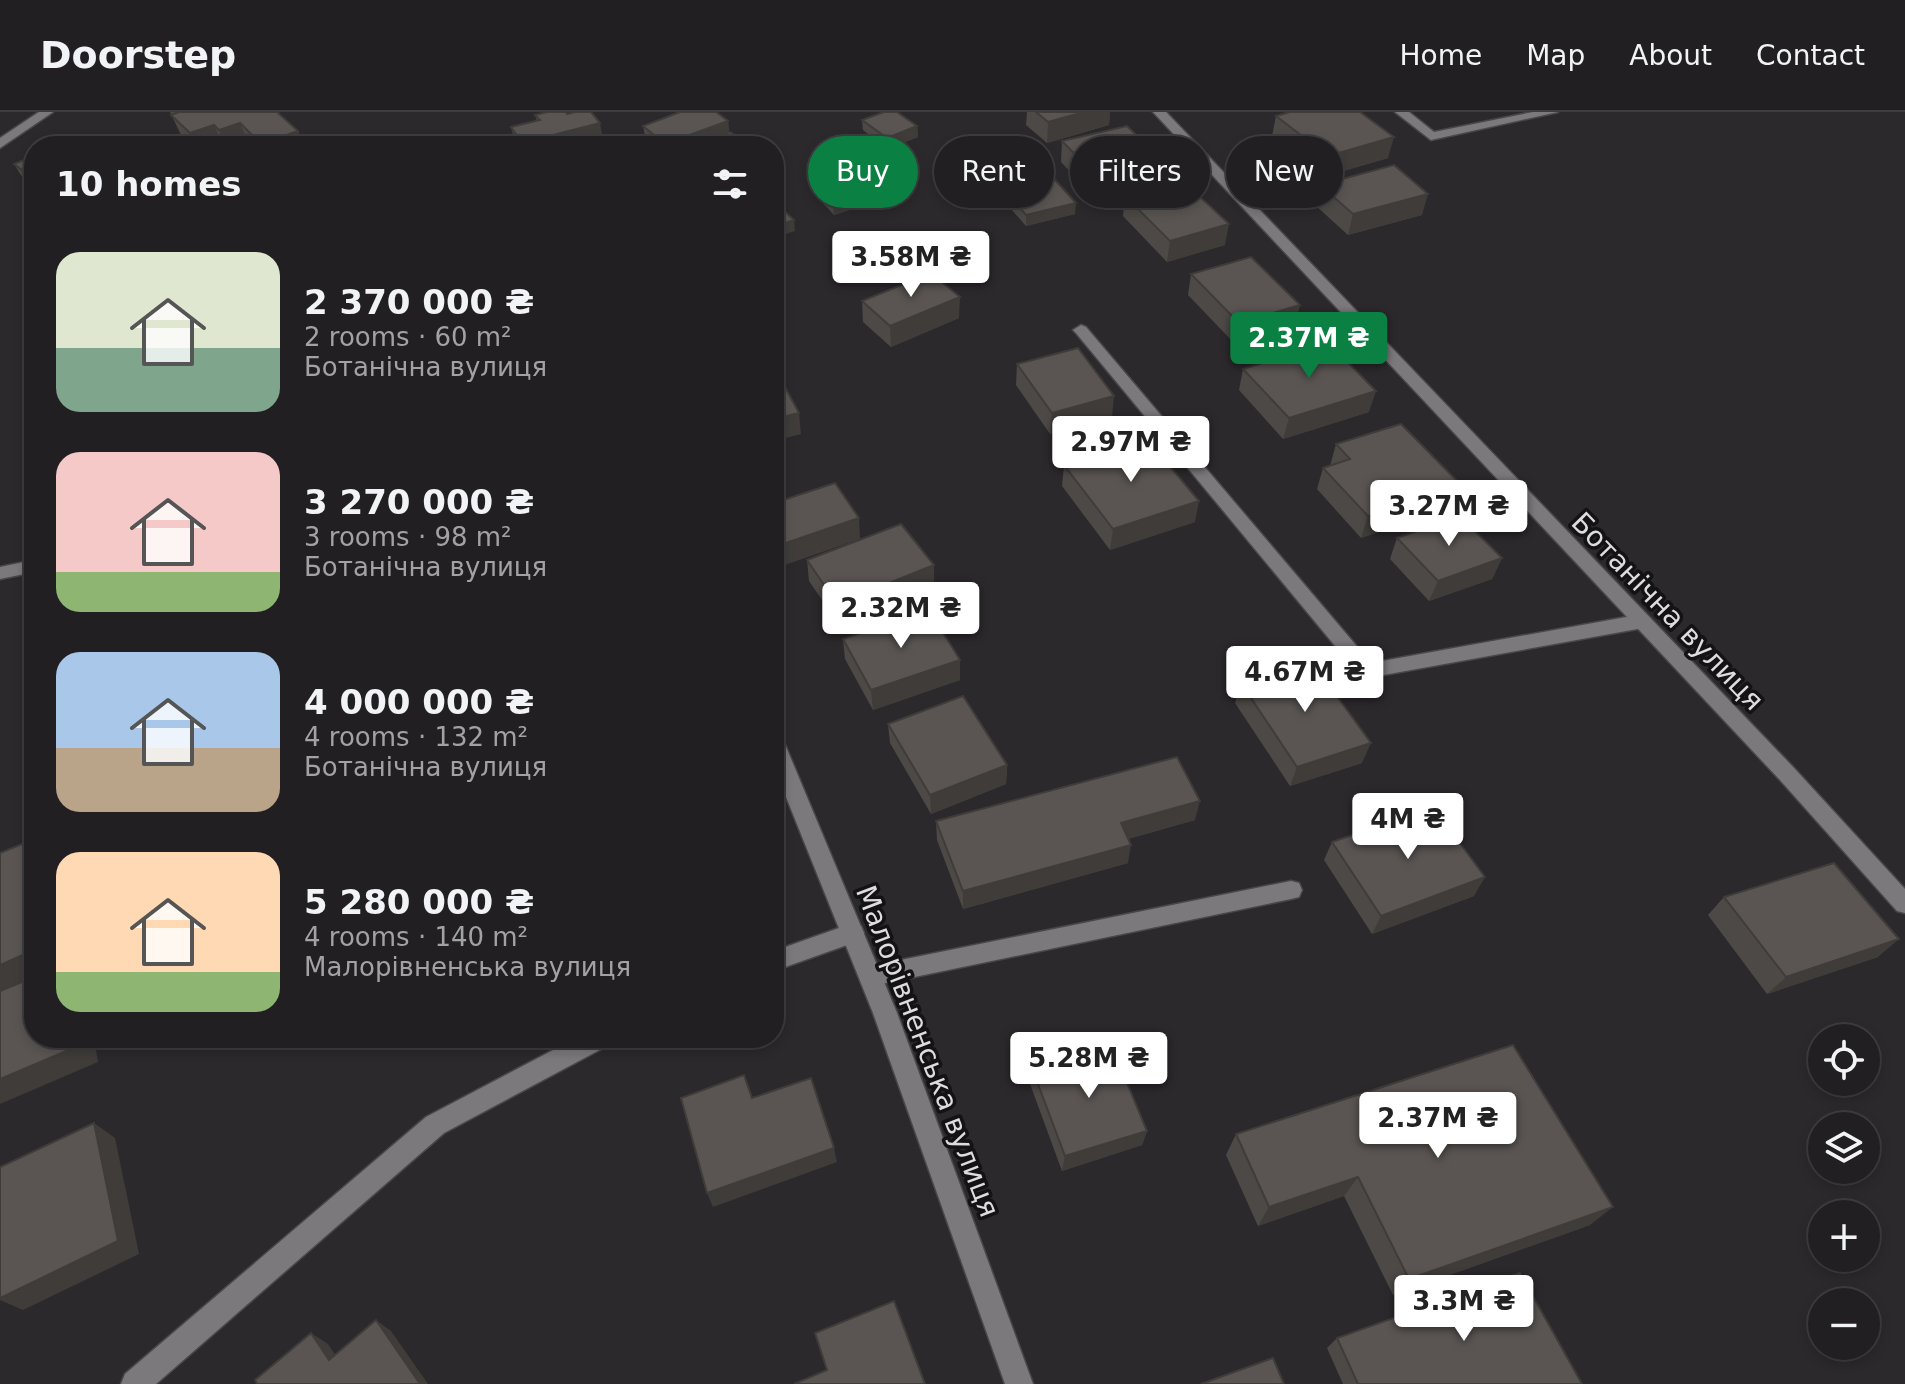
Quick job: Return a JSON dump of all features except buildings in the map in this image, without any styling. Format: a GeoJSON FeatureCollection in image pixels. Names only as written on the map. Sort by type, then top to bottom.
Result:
{"type":"FeatureCollection","features":[{"type":"Feature","properties":{"kind":"street"},"geometry":{"type":"LineString","coordinates":[[0,144],[47,112]]}},
{"type":"Feature","properties":{"kind":"street","name":"Ботанічна вулиця"},"geometry":{"type":"LineString","coordinates":[[1159,112],[1643,621],[1905,904]]}},
{"type":"Feature","properties":{"kind":"street"},"geometry":{"type":"LineString","coordinates":[[1401,112],[1431,136],[1552,112]]}},
{"type":"Feature","properties":{"kind":"street"},"geometry":{"type":"LineString","coordinates":[[1081,330],[1367,671],[1643,621]]}},
{"type":"Feature","properties":{"kind":"street"},"geometry":{"type":"LineString","coordinates":[[0,573],[24,568]]}},
{"type":"Feature","properties":{"kind":"street","name":"Малорівненська вулиця"},"geometry":{"type":"LineString","coordinates":[[784,766],[871,976],[1019,1384]]}},
{"type":"Feature","properties":{"kind":"street"},"geometry":{"type":"LineString","coordinates":[[871,976],[1291,890]]}},
{"type":"Feature","properties":{"kind":"street"},"geometry":{"type":"LineString","coordinates":[[784,957],[853,933]]}},
{"type":"Feature","properties":{"kind":"street"},"geometry":{"type":"LineString","coordinates":[[135,1384],[435,1125],[580,1048]]}}]}
